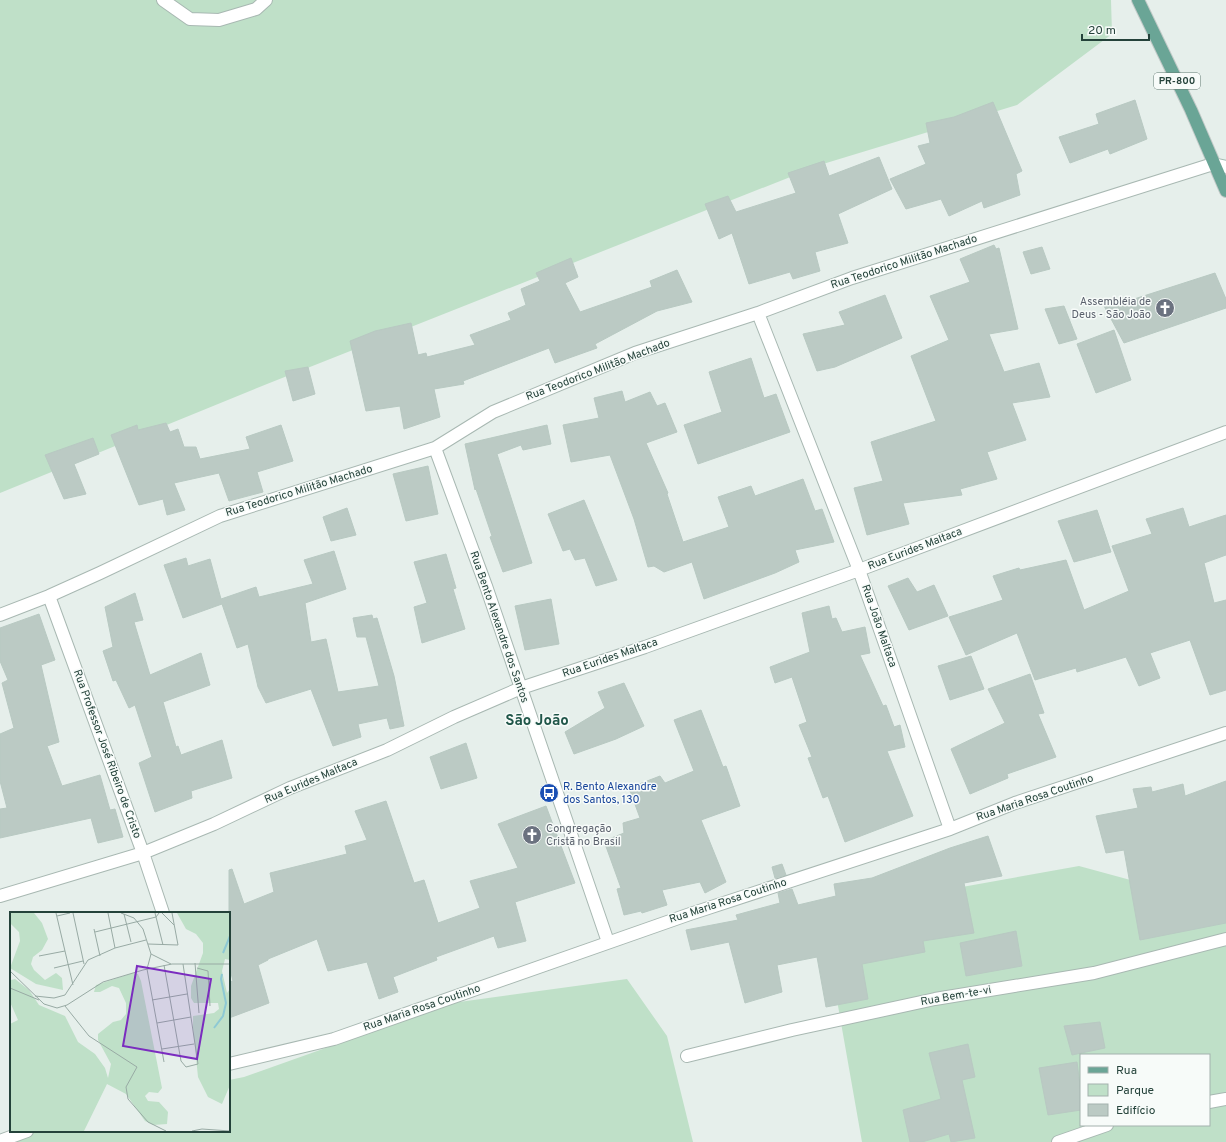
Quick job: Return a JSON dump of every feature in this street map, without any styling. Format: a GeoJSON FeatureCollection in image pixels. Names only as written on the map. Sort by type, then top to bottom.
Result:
{"type":"FeatureCollection","features":[{"type":"Feature","properties":{"kind":"main road","name":"PR-800"},"geometry":{"type":"LineString","coordinates":[[1138,0],[1191,110],[1226,192]]}},
{"type":"Feature","properties":{"kind":"street"},"geometry":{"type":"LineString","coordinates":[[163,0],[190,19],[219,20],[256,9],[266,0]]}},
{"type":"Feature","properties":{"kind":"street"},"geometry":{"type":"LineString","coordinates":[[1213,164],[1226,167]]}},
{"type":"Feature","properties":{"kind":"street","name":"Rua Teodorico Militão Machado"},"geometry":{"type":"LineString","coordinates":[[0,615],[49,596],[220,516],[435,448],[493,412],[635,353],[758,313],[852,278],[1213,164]]}},
{"type":"Feature","properties":{"kind":"street","name":"Rua João Maltaca"},"geometry":{"type":"LineString","coordinates":[[758,313],[859,570],[950,829]]}},
{"type":"Feature","properties":{"kind":"street","name":"Rua Eurides Maltaca"},"geometry":{"type":"LineString","coordinates":[[0,896],[143,853],[214,824],[290,788],[387,750],[454,717],[521,688],[646,647],[859,570],[1226,432]]}},
{"type":"Feature","properties":{"kind":"street","name":"Rua Bento Alexandre dos Santos"},"geometry":{"type":"LineString","coordinates":[[435,448],[521,688],[608,942]]}},
{"type":"Feature","properties":{"kind":"street","name":"Rua Professor José Ribeiro de Cristo"},"geometry":{"type":"LineString","coordinates":[[49,596],[143,853],[163,912]]}},
{"type":"Feature","properties":{"kind":"street","name":"Rua Maria Rosa Coutinho"},"geometry":{"type":"LineString","coordinates":[[230,1064],[334,1039],[608,942],[950,829],[1015,803],[1226,733]]}},
{"type":"Feature","properties":{"kind":"street","name":"Rua Bem-te-vi"},"geometry":{"type":"LineString","coordinates":[[687,1056],[792,1030],[935,999],[1094,973],[1226,939]]}},
{"type":"Feature","properties":{"kind":"street"},"geometry":{"type":"LineString","coordinates":[[1210,1102],[1226,1099]]}},
{"type":"Feature","properties":{"kind":"street"},"geometry":{"type":"LineString","coordinates":[[1058,1142],[1104,1126]]}},
{"type":"Feature","properties":{"kind":"street"},"geometry":{"type":"LineString","coordinates":[[0,1141],[24,1132]]}},
{"type":"Feature","properties":{"kind":"green space"},"geometry":{"type":"Polygon","coordinates":[[[0,0],[1111,0],[1112,34],[1017,105],[823,164],[267,384],[0,493],[0,0]]]}},
{"type":"Feature","properties":{"kind":"green space"},"geometry":{"type":"Polygon","coordinates":[[[1079,866],[1226,906],[1226,1142],[862,1142],[828,949],[895,899],[1079,866]]]}},
{"type":"Feature","properties":{"kind":"green space"},"geometry":{"type":"Polygon","coordinates":[[[627,979],[667,1036],[693,1142],[0,1142],[0,1134],[10,1132],[230,1132],[230,1080],[244,1077],[452,1003],[627,979]]]}},
{"type":"Feature","properties":{"kind":"building"},"geometry":{"type":"Polygon","coordinates":[[[1135,100],[1147,139],[1110,154],[1108,149],[1070,163],[1059,137],[1099,124],[1096,114],[1135,100]]]}},
{"type":"Feature","properties":{"kind":"building"},"geometry":{"type":"Polygon","coordinates":[[[993,102],[1022,171],[1016,174],[1020,195],[984,208],[982,201],[949,216],[941,199],[906,209],[890,179],[926,164],[918,146],[930,143],[926,123],[954,117],[993,102]]]}},
{"type":"Feature","properties":{"kind":"building"},"geometry":{"type":"Polygon","coordinates":[[[879,157],[892,189],[838,214],[848,243],[815,252],[820,271],[793,279],[790,272],[749,284],[732,233],[719,239],[705,204],[728,196],[736,212],[796,193],[788,173],[824,161],[829,176],[879,157]]]}},
{"type":"Feature","properties":{"kind":"building"},"geometry":{"type":"Polygon","coordinates":[[[994,245],[996,249],[999,248],[1018,329],[989,334],[1004,372],[1039,363],[1050,397],[1012,403],[1026,440],[987,452],[997,479],[960,489],[962,495],[903,503],[909,524],[867,535],[854,488],[883,481],[871,442],[936,421],[911,356],[949,340],[930,296],[970,282],[960,259],[994,245]]]}},
{"type":"Feature","properties":{"kind":"building"},"geometry":{"type":"Polygon","coordinates":[[[1042,247],[1050,269],[1031,274],[1023,252],[1042,247]]]}},
{"type":"Feature","properties":{"kind":"building"},"geometry":{"type":"Polygon","coordinates":[[[571,258],[578,277],[565,283],[580,312],[652,287],[650,281],[677,270],[692,302],[657,311],[595,344],[597,348],[555,363],[549,348],[463,381],[464,384],[434,389],[440,417],[404,429],[400,406],[366,411],[350,341],[375,331],[411,323],[418,355],[426,353],[427,357],[475,345],[470,335],[511,320],[508,313],[526,305],[521,289],[540,281],[536,273],[571,258]]]}},
{"type":"Feature","properties":{"kind":"building","name":"Assembléia de Deus - São João"},"geometry":{"type":"Polygon","coordinates":[[[1215,273],[1226,299],[1226,308],[1124,343],[1103,304],[1123,298],[1128,301],[1215,273]]]}},
{"type":"Feature","properties":{"kind":"building"},"geometry":{"type":"Polygon","coordinates":[[[885,295],[902,338],[835,367],[817,371],[803,334],[845,325],[839,312],[885,295]]]}},
{"type":"Feature","properties":{"kind":"building"},"geometry":{"type":"Polygon","coordinates":[[[1064,306],[1077,339],[1059,344],[1045,309],[1064,306]]]}},
{"type":"Feature","properties":{"kind":"building"},"geometry":{"type":"Polygon","coordinates":[[[1114,330],[1131,380],[1096,393],[1077,344],[1114,330]]]}},
{"type":"Feature","properties":{"kind":"building"},"geometry":{"type":"Polygon","coordinates":[[[751,358],[764,398],[776,394],[790,432],[698,464],[684,425],[722,412],[709,372],[751,358]]]}},
{"type":"Feature","properties":{"kind":"building"},"geometry":{"type":"Polygon","coordinates":[[[308,367],[315,394],[293,401],[285,371],[308,367]]]}},
{"type":"Feature","properties":{"kind":"building"},"geometry":{"type":"Polygon","coordinates":[[[622,391],[625,402],[650,392],[657,406],[665,403],[677,432],[646,443],[668,493],[667,494],[683,542],[729,527],[718,497],[751,486],[755,496],[803,479],[815,511],[822,509],[834,542],[795,550],[799,562],[775,573],[704,599],[692,562],[664,572],[654,566],[648,567],[634,519],[610,455],[571,462],[563,425],[599,418],[594,398],[622,391]]]}},
{"type":"Feature","properties":{"kind":"building"},"geometry":{"type":"Polygon","coordinates":[[[166,423],[170,432],[178,429],[184,447],[196,447],[200,459],[250,449],[246,437],[281,425],[293,461],[257,472],[263,492],[229,501],[219,473],[174,483],[185,510],[167,515],[163,499],[139,505],[111,435],[137,425],[138,430],[166,423]]]}},
{"type":"Feature","properties":{"kind":"building"},"geometry":{"type":"Polygon","coordinates":[[[547,425],[551,444],[523,450],[521,445],[497,454],[532,563],[503,572],[490,537],[492,536],[476,489],[475,490],[465,444],[547,425]]]}},
{"type":"Feature","properties":{"kind":"building"},"geometry":{"type":"Polygon","coordinates":[[[93,438],[99,454],[74,464],[86,494],[64,499],[45,455],[93,438]]]}},
{"type":"Feature","properties":{"kind":"building"},"geometry":{"type":"Polygon","coordinates":[[[428,466],[438,514],[406,521],[393,474],[428,466]]]}},
{"type":"Feature","properties":{"kind":"building"},"geometry":{"type":"Polygon","coordinates":[[[584,500],[617,580],[596,586],[585,558],[575,560],[570,549],[563,551],[548,514],[584,500]]]}},
{"type":"Feature","properties":{"kind":"building"},"geometry":{"type":"Polygon","coordinates":[[[347,508],[356,535],[331,541],[323,517],[347,508]]]}},
{"type":"Feature","properties":{"kind":"building"},"geometry":{"type":"Polygon","coordinates":[[[1183,508],[1189,527],[1226,515],[1226,555],[1204,563],[1214,603],[1226,600],[1226,690],[1210,695],[1190,640],[1150,653],[1160,678],[1139,686],[1126,657],[1077,672],[1076,668],[1035,680],[1017,633],[966,655],[949,617],[1003,600],[993,576],[1019,568],[1020,570],[1066,560],[1084,610],[1129,591],[1112,546],[1152,534],[1146,519],[1183,508]]]}},
{"type":"Feature","properties":{"kind":"building"},"geometry":{"type":"Polygon","coordinates":[[[1097,510],[1111,552],[1074,562],[1058,521],[1097,510]]]}},
{"type":"Feature","properties":{"kind":"building"},"geometry":{"type":"Polygon","coordinates":[[[334,551],[346,589],[305,603],[311,642],[326,639],[338,692],[379,686],[366,637],[357,637],[353,618],[372,615],[373,619],[377,618],[394,676],[404,726],[390,729],[387,718],[358,724],[361,737],[333,746],[311,689],[266,703],[258,687],[248,644],[237,648],[222,604],[183,618],[164,565],[186,558],[188,566],[210,559],[221,599],[256,587],[259,597],[313,584],[304,560],[334,551]]]}},
{"type":"Feature","properties":{"kind":"building"},"geometry":{"type":"Polygon","coordinates":[[[446,554],[456,588],[453,589],[465,629],[422,643],[414,607],[427,603],[414,562],[446,554]]]}},
{"type":"Feature","properties":{"kind":"building"},"geometry":{"type":"Polygon","coordinates":[[[908,578],[917,592],[934,585],[948,616],[909,630],[888,586],[908,578]]]}},
{"type":"Feature","properties":{"kind":"building"},"geometry":{"type":"Polygon","coordinates":[[[135,593],[143,620],[134,622],[150,675],[201,653],[210,685],[163,702],[176,747],[178,746],[181,755],[222,740],[232,778],[191,791],[192,798],[155,812],[139,763],[152,757],[135,705],[129,708],[116,680],[113,681],[103,651],[113,647],[105,607],[135,593]]]}},
{"type":"Feature","properties":{"kind":"building"},"geometry":{"type":"Polygon","coordinates":[[[551,599],[559,644],[525,650],[515,606],[551,599]]]}},
{"type":"Feature","properties":{"kind":"building"},"geometry":{"type":"Polygon","coordinates":[[[829,606],[832,619],[836,618],[842,632],[865,627],[870,653],[860,655],[883,706],[886,705],[894,727],[900,725],[905,747],[887,751],[913,816],[845,842],[828,796],[823,798],[808,758],[812,757],[799,725],[807,722],[792,677],[775,683],[770,667],[810,652],[802,613],[829,606]]]}},
{"type":"Feature","properties":{"kind":"building"},"geometry":{"type":"Polygon","coordinates":[[[39,614],[55,660],[41,665],[59,742],[47,746],[62,786],[100,775],[110,810],[115,809],[123,837],[98,843],[91,818],[0,838],[0,809],[7,808],[0,781],[0,734],[14,728],[2,683],[8,680],[0,661],[0,628],[39,614]]]}},
{"type":"Feature","properties":{"kind":"building"},"geometry":{"type":"Polygon","coordinates":[[[971,656],[984,689],[950,700],[938,666],[971,656]]]}},
{"type":"Feature","properties":{"kind":"building"},"geometry":{"type":"Polygon","coordinates":[[[1030,674],[1044,713],[1038,714],[1056,757],[1007,774],[1008,778],[970,794],[951,749],[1005,723],[988,689],[1030,674]]]}},
{"type":"Feature","properties":{"kind":"building"},"geometry":{"type":"Polygon","coordinates":[[[624,683],[644,726],[616,739],[574,754],[565,732],[605,708],[598,692],[624,683]]]}},
{"type":"Feature","properties":{"kind":"building"},"geometry":{"type":"Polygon","coordinates":[[[701,710],[723,767],[726,766],[740,806],[701,820],[726,882],[705,893],[700,882],[662,890],[667,905],[642,913],[641,911],[624,915],[617,889],[621,888],[604,841],[624,833],[623,823],[640,818],[629,788],[660,776],[665,783],[694,771],[674,720],[701,710]]]}},
{"type":"Feature","properties":{"kind":"building"},"geometry":{"type":"Polygon","coordinates":[[[466,743],[477,778],[441,789],[430,757],[466,743]]]}},
{"type":"Feature","properties":{"kind":"building"},"geometry":{"type":"Polygon","coordinates":[[[1226,781],[1226,923],[1140,940],[1124,850],[1106,853],[1096,816],[1138,808],[1133,789],[1151,787],[1152,792],[1183,784],[1185,796],[1226,781]]]}},
{"type":"Feature","properties":{"kind":"building"},"geometry":{"type":"Polygon","coordinates":[[[386,801],[414,883],[424,880],[438,923],[480,908],[470,881],[518,868],[498,824],[546,806],[575,883],[515,902],[526,941],[498,948],[494,936],[436,957],[437,960],[393,977],[398,992],[379,999],[367,962],[328,971],[317,939],[268,959],[258,965],[269,1003],[230,1018],[230,982],[233,981],[230,969],[229,870],[232,869],[244,904],[274,892],[270,873],[347,854],[345,846],[367,840],[355,811],[386,801]]]}},
{"type":"Feature","properties":{"kind":"building"},"geometry":{"type":"Polygon","coordinates":[[[988,836],[1002,876],[964,883],[974,933],[923,941],[925,952],[862,964],[868,999],[826,1007],[817,957],[777,965],[782,992],[745,1003],[729,942],[691,950],[686,930],[738,920],[736,915],[780,903],[778,893],[792,889],[798,905],[836,896],[834,884],[872,878],[950,848],[988,836]]]}},
{"type":"Feature","properties":{"kind":"building"},"geometry":{"type":"Polygon","coordinates":[[[782,864],[786,875],[775,878],[772,867],[782,864]]]}},
{"type":"Feature","properties":{"kind":"building"},"geometry":{"type":"Polygon","coordinates":[[[1016,931],[1022,966],[966,976],[960,943],[1016,931]]]}},
{"type":"Feature","properties":{"kind":"building"},"geometry":{"type":"Polygon","coordinates":[[[1100,1022],[1105,1048],[1072,1055],[1064,1026],[1100,1022]]]}},
{"type":"Feature","properties":{"kind":"building"},"geometry":{"type":"Polygon","coordinates":[[[968,1044],[975,1077],[962,1080],[975,1138],[951,1142],[949,1134],[922,1142],[910,1142],[903,1110],[941,1099],[929,1053],[968,1044]]]}},
{"type":"Feature","properties":{"kind":"building"},"geometry":{"type":"Polygon","coordinates":[[[1077,1062],[1080,1085],[1080,1110],[1048,1115],[1039,1068],[1077,1062]]]}},
{"type":"Feature","properties":{"kind":"place","name":"Assembléia de Deus - São João"},"geometry":{"type":"Point","coordinates":[1165,308]}},
{"type":"Feature","properties":{"kind":"place","name":"R. Bento Alexandre dos Santos, 130"},"geometry":{"type":"Point","coordinates":[549,793]}},
{"type":"Feature","properties":{"kind":"place","name":"Congregação Cristã no Brasil"},"geometry":{"type":"Point","coordinates":[532,835]}},
{"type":"Feature","properties":{"kind":"district","name":"São João"},"geometry":{"type":"Point","coordinates":[537,721]}}]}
